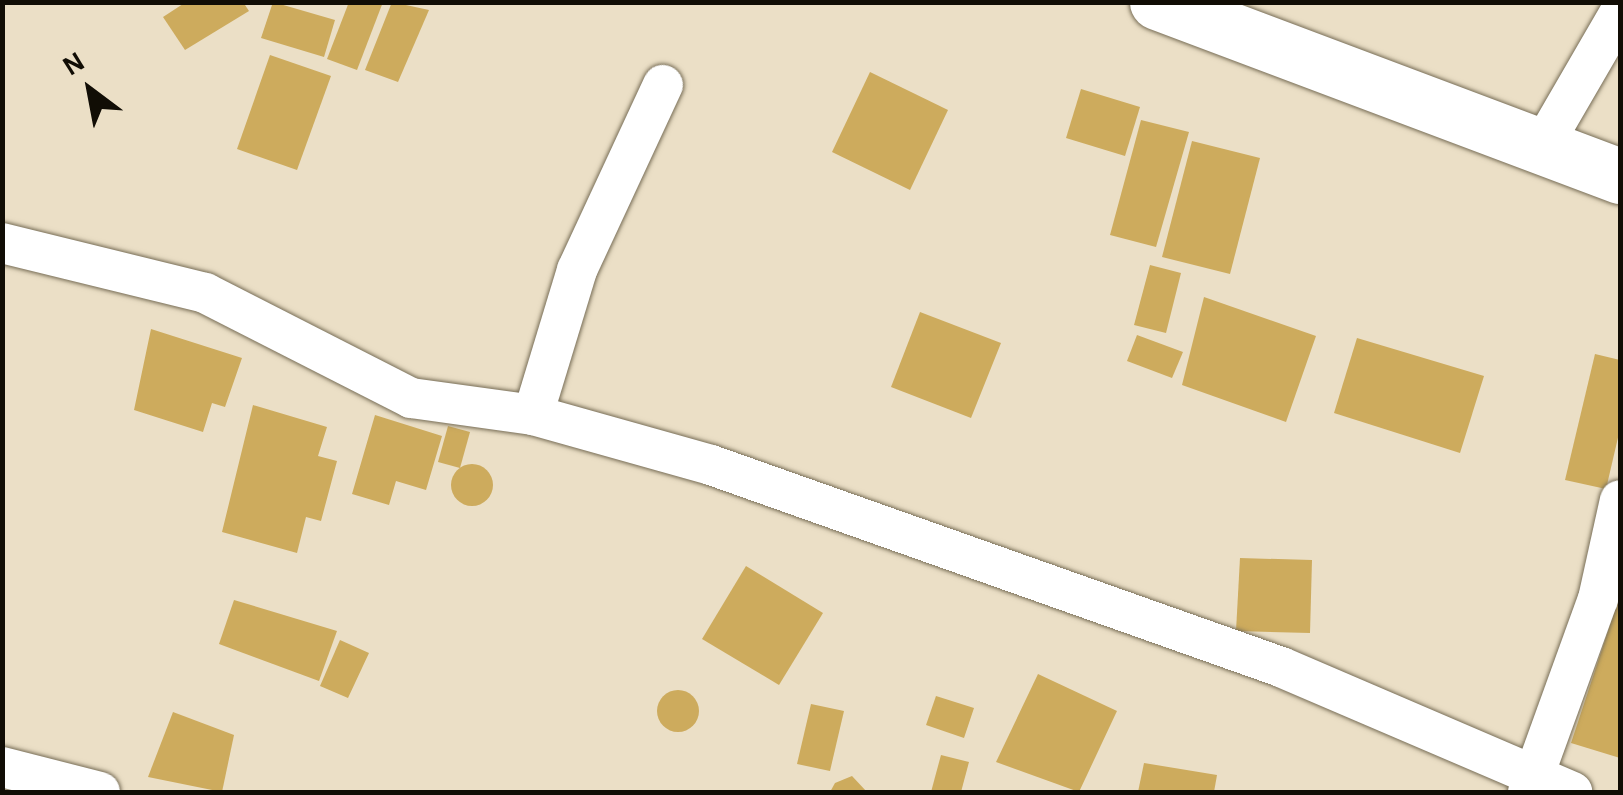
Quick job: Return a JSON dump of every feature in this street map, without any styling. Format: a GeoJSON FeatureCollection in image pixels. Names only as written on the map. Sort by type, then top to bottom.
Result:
{"type":"FeatureCollection","features":[{"type":"Feature","properties":{"kind":"highway"},"geometry":{"type":"LineString","coordinates":[[1157,2],[1620,176]]}},
{"type":"Feature","properties":{"kind":"street"},"geometry":{"type":"LineString","coordinates":[[1544,145],[1620,12]]}},
{"type":"Feature","properties":{"kind":"street"},"geometry":{"type":"LineString","coordinates":[[534,415],[577,270],[663,84]]}},
{"type":"Feature","properties":{"kind":"street"},"geometry":{"type":"LineString","coordinates":[[2,243],[205,293],[412,398],[534,415],[711,465],[1281,667],[1530,784],[1572,792]]}},
{"type":"Feature","properties":{"kind":"street"},"geometry":{"type":"LineString","coordinates":[[1530,784],[1598,599],[1620,500]]}},
{"type":"Feature","properties":{"kind":"street"},"geometry":{"type":"LineString","coordinates":[[2,767],[100,792]]}},
{"type":"Feature","properties":{"kind":"building"},"geometry":{"type":"Polygon","coordinates":[[[186,2],[243,2],[249,11],[185,50],[163,17],[186,2]]]}},
{"type":"Feature","properties":{"kind":"building"},"geometry":{"type":"Polygon","coordinates":[[[273,2],[335,20],[324,57],[261,38],[273,2]]]}},
{"type":"Feature","properties":{"kind":"building"},"geometry":{"type":"Polygon","coordinates":[[[349,2],[383,2],[357,70],[327,59],[349,2]]]}},
{"type":"Feature","properties":{"kind":"building"},"geometry":{"type":"Polygon","coordinates":[[[392,2],[429,10],[398,82],[365,70],[392,2]]]}},
{"type":"Feature","properties":{"kind":"building"},"geometry":{"type":"Polygon","coordinates":[[[270,55],[331,76],[297,170],[237,149],[270,55]]]}},
{"type":"Feature","properties":{"kind":"building"},"geometry":{"type":"Polygon","coordinates":[[[870,72],[948,110],[910,190],[832,152],[870,72]]]}},
{"type":"Feature","properties":{"kind":"building"},"geometry":{"type":"Polygon","coordinates":[[[1081,89],[1140,107],[1125,156],[1066,138],[1081,89]]]}},
{"type":"Feature","properties":{"kind":"building"},"geometry":{"type":"Polygon","coordinates":[[[1141,120],[1189,132],[1156,247],[1110,235],[1141,120]]]}},
{"type":"Feature","properties":{"kind":"building"},"geometry":{"type":"Polygon","coordinates":[[[1192,141],[1260,158],[1230,274],[1162,257],[1192,141]]]}},
{"type":"Feature","properties":{"kind":"building"},"geometry":{"type":"Polygon","coordinates":[[[1150,265],[1181,273],[1166,333],[1134,325],[1150,265]]]}},
{"type":"Feature","properties":{"kind":"building"},"geometry":{"type":"Polygon","coordinates":[[[1204,297],[1316,336],[1286,422],[1182,385],[1204,297]]]}},
{"type":"Feature","properties":{"kind":"building"},"geometry":{"type":"Polygon","coordinates":[[[920,312],[1001,343],[971,418],[891,387],[920,312]]]}},
{"type":"Feature","properties":{"kind":"building"},"geometry":{"type":"Polygon","coordinates":[[[151,329],[242,358],[225,407],[212,403],[203,432],[134,410],[151,329]]]}},
{"type":"Feature","properties":{"kind":"building"},"geometry":{"type":"Polygon","coordinates":[[[1137,335],[1183,352],[1172,378],[1127,361],[1137,335]]]}},
{"type":"Feature","properties":{"kind":"building"},"geometry":{"type":"Polygon","coordinates":[[[1357,338],[1484,376],[1460,453],[1334,413],[1357,338]]]}},
{"type":"Feature","properties":{"kind":"building"},"geometry":{"type":"Polygon","coordinates":[[[1595,354],[1620,360],[1620,429],[1606,489],[1565,480],[1595,354]]]}},
{"type":"Feature","properties":{"kind":"building"},"geometry":{"type":"Polygon","coordinates":[[[253,405],[327,427],[318,456],[337,461],[321,521],[306,517],[297,553],[222,532],[253,405]]]}},
{"type":"Feature","properties":{"kind":"building"},"geometry":{"type":"Polygon","coordinates":[[[375,415],[442,436],[426,490],[396,481],[389,505],[352,494],[375,415]]]}},
{"type":"Feature","properties":{"kind":"building"},"geometry":{"type":"Polygon","coordinates":[[[448,426],[470,432],[460,468],[438,462],[448,426]]]}},
{"type":"Feature","properties":{"kind":"building"},"geometry":{"type":"Polygon","coordinates":[[[472,464],[487,470],[493,485],[487,500],[472,506],[457,500],[451,485],[457,470],[472,464]]]}},
{"type":"Feature","properties":{"kind":"building"},"geometry":{"type":"Polygon","coordinates":[[[1240,558],[1312,560],[1310,633],[1236,631],[1240,558]]]}},
{"type":"Feature","properties":{"kind":"building"},"geometry":{"type":"Polygon","coordinates":[[[746,566],[823,613],[779,685],[702,639],[746,566]]]}},
{"type":"Feature","properties":{"kind":"building"},"geometry":{"type":"Polygon","coordinates":[[[1620,595],[1620,758],[1571,743],[1620,595]]]}},
{"type":"Feature","properties":{"kind":"building"},"geometry":{"type":"Polygon","coordinates":[[[234,600],[337,631],[319,681],[219,644],[234,600]]]}},
{"type":"Feature","properties":{"kind":"building"},"geometry":{"type":"Polygon","coordinates":[[[340,640],[369,653],[348,698],[320,686],[340,640]]]}},
{"type":"Feature","properties":{"kind":"building"},"geometry":{"type":"Polygon","coordinates":[[[1038,674],[1117,711],[1079,792],[996,762],[1038,674]]]}},
{"type":"Feature","properties":{"kind":"building"},"geometry":{"type":"Polygon","coordinates":[[[678,690],[693,696],[699,711],[693,726],[678,732],[663,726],[657,711],[663,696],[678,690]]]}},
{"type":"Feature","properties":{"kind":"building"},"geometry":{"type":"Polygon","coordinates":[[[936,696],[974,708],[964,738],[926,725],[936,696]]]}},
{"type":"Feature","properties":{"kind":"building"},"geometry":{"type":"Polygon","coordinates":[[[811,704],[844,711],[830,771],[797,764],[811,704]]]}},
{"type":"Feature","properties":{"kind":"building"},"geometry":{"type":"Polygon","coordinates":[[[173,712],[234,735],[222,792],[148,777],[173,712]]]}},
{"type":"Feature","properties":{"kind":"building"},"geometry":{"type":"Polygon","coordinates":[[[941,755],[969,762],[961,792],[931,792],[941,755]]]}},
{"type":"Feature","properties":{"kind":"building"},"geometry":{"type":"Polygon","coordinates":[[[1144,763],[1217,775],[1214,792],[1138,792],[1144,763]]]}},
{"type":"Feature","properties":{"kind":"building"},"geometry":{"type":"Polygon","coordinates":[[[852,776],[867,792],[830,792],[835,783],[852,776]]]}}]}
